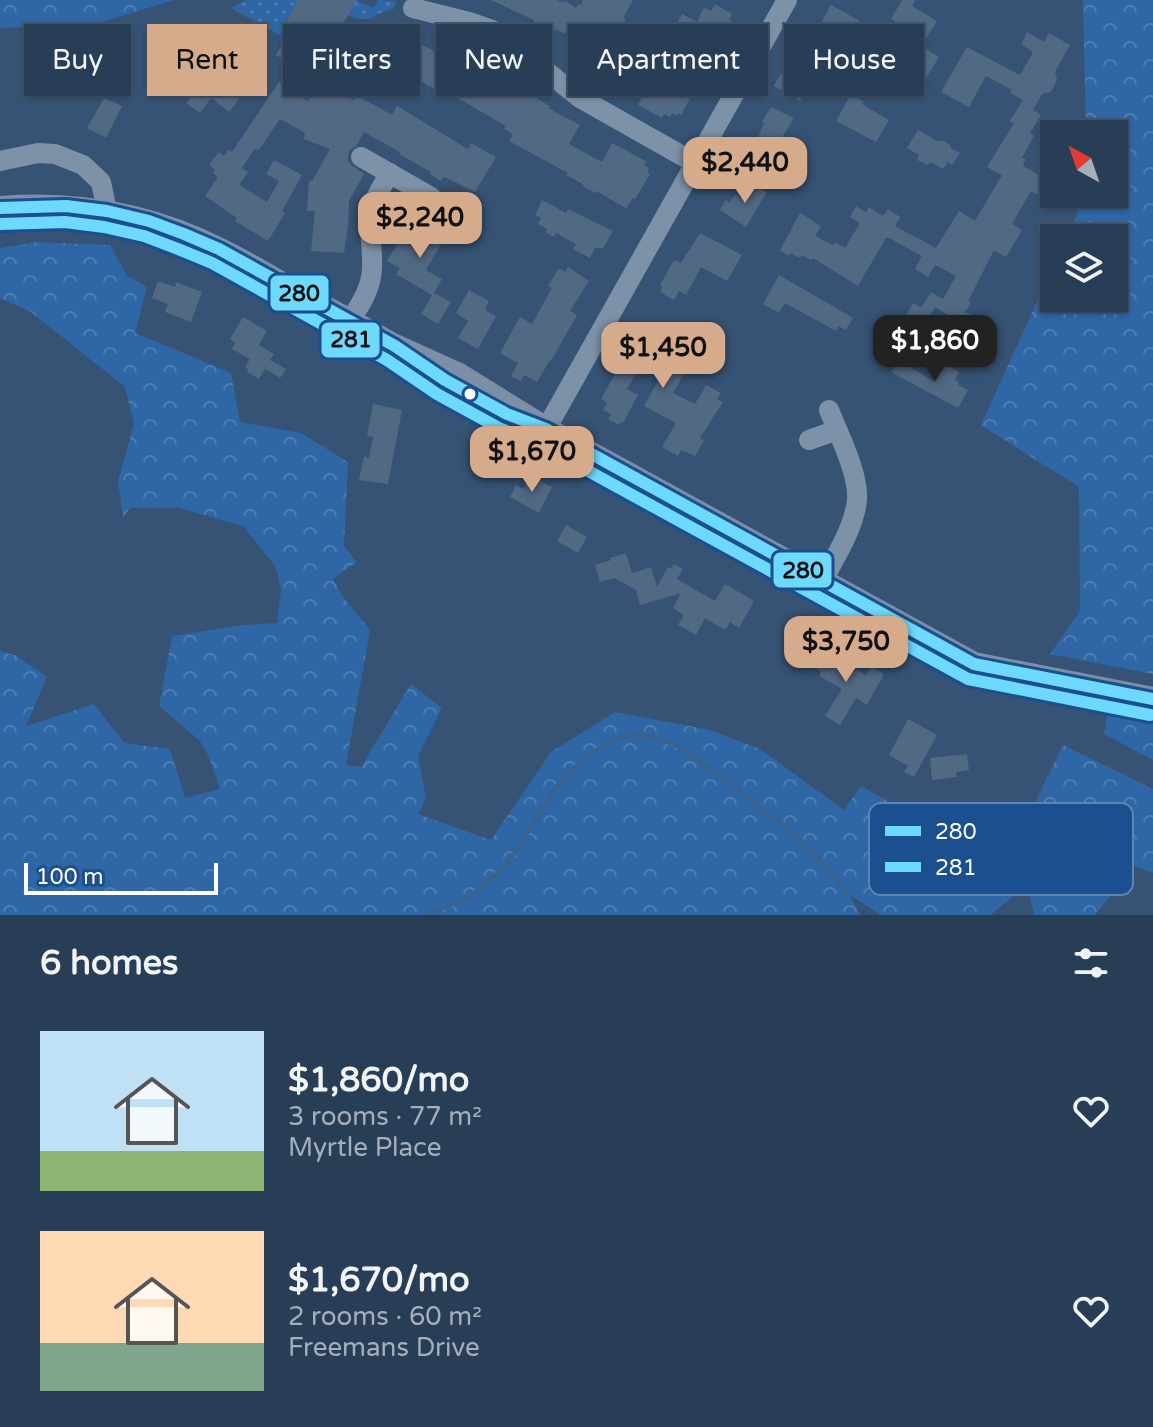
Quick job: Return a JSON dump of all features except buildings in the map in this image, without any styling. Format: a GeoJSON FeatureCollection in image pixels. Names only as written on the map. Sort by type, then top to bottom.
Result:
{"type":"FeatureCollection","features":[{"type":"Feature","properties":{"kind":"main road"},"geometry":{"type":"LineString","coordinates":[[0,208],[66,206],[107,211],[149,221],[219,249],[395,346],[459,375],[546,429],[974,664],[1153,699]]}},
{"type":"Feature","properties":{"kind":"street"},"geometry":{"type":"LineString","coordinates":[[546,429],[787,0]]}},
{"type":"Feature","properties":{"kind":"street"},"geometry":{"type":"LineString","coordinates":[[413,8],[492,30],[580,98],[695,163]]}},
{"type":"Feature","properties":{"kind":"street"},"geometry":{"type":"LineString","coordinates":[[0,161],[38,153],[55,154],[83,165],[101,182],[107,211]]}},
{"type":"Feature","properties":{"kind":"street"},"geometry":{"type":"LineString","coordinates":[[361,157],[431,197]]}},
{"type":"Feature","properties":{"kind":"street"},"geometry":{"type":"LineString","coordinates":[[350,321],[368,289],[372,207],[390,173]]}},
{"type":"Feature","properties":{"kind":"street"},"geometry":{"type":"LineString","coordinates":[[823,581],[852,522],[857,498],[851,464],[829,410]]}},
{"type":"Feature","properties":{"kind":"street"},"geometry":{"type":"LineString","coordinates":[[809,440],[837,430]]}},
{"type":"Feature","properties":{"kind":"green space"},"geometry":{"type":"Polygon","coordinates":[[[0,0],[174,0],[95,24],[24,24],[24,27],[0,28],[0,0]]]}},
{"type":"Feature","properties":{"kind":"green space"},"geometry":{"type":"Polygon","coordinates":[[[246,0],[355,0],[374,8],[379,0],[396,1],[394,9],[368,19],[348,15],[330,21],[335,24],[315,24],[290,14],[283,24],[283,37],[267,28],[267,24],[260,24],[231,8],[246,0]]]}},
{"type":"Feature","properties":{"kind":"green space"},"geometry":{"type":"Polygon","coordinates":[[[1083,0],[1153,0],[1153,674],[1050,654],[1080,611],[1079,487],[981,425],[1040,295],[1040,312],[1128,312],[1128,224],[1072,224],[1080,208],[1128,208],[1128,120],[1086,120],[1083,0]]]}},
{"type":"Feature","properties":{"kind":"green space"},"geometry":{"type":"Polygon","coordinates":[[[37,242],[110,245],[127,276],[147,287],[135,333],[231,373],[240,422],[301,433],[348,462],[344,546],[357,562],[333,579],[343,597],[370,630],[346,765],[361,767],[411,684],[442,708],[418,756],[426,798],[418,814],[491,840],[551,752],[615,712],[710,730],[760,749],[844,810],[861,786],[891,803],[869,803],[869,895],[1014,895],[991,915],[880,915],[849,894],[860,915],[0,915],[0,651],[17,656],[47,677],[26,726],[94,704],[124,743],[170,749],[185,798],[220,789],[200,741],[159,706],[172,636],[277,623],[281,590],[276,567],[243,526],[179,508],[130,508],[123,517],[118,481],[134,424],[125,387],[31,312],[0,298],[0,248],[37,242]]]}},
{"type":"Feature","properties":{"kind":"green space"},"geometry":{"type":"Polygon","coordinates":[[[1108,709],[1153,717],[1153,760],[1104,734],[1108,709]]]}},
{"type":"Feature","properties":{"kind":"green space"},"geometry":{"type":"Polygon","coordinates":[[[1063,745],[1153,789],[1153,873],[1134,866],[1133,803],[1035,803],[1063,745]]]}},
{"type":"Feature","properties":{"kind":"green space"},"geometry":{"type":"Polygon","coordinates":[[[1030,895],[1111,895],[1095,915],[1032,915],[1030,895]]]}},
{"type":"Feature","properties":{"kind":"waterway"},"geometry":{"type":"LineString","coordinates":[[426,915],[470,897],[507,865],[557,786],[586,756],[617,738],[641,734],[673,744],[718,774],[782,824],[823,863],[848,894]]}},
{"type":"Feature","properties":{"kind":"transit line","name":"280"},"geometry":{"type":"LineString","coordinates":[[0,208],[66,206],[107,211],[149,221],[184,234],[219,249],[395,346],[445,380],[507,414],[546,429],[974,664],[1153,699]]}},
{"type":"Feature","properties":{"kind":"transit line","name":"281"},"geometry":{"type":"LineString","coordinates":[[0,224],[65,222],[104,227],[144,236],[212,263],[387,360],[437,394],[499,428],[539,444],[968,679],[1150,715]]}}]}
